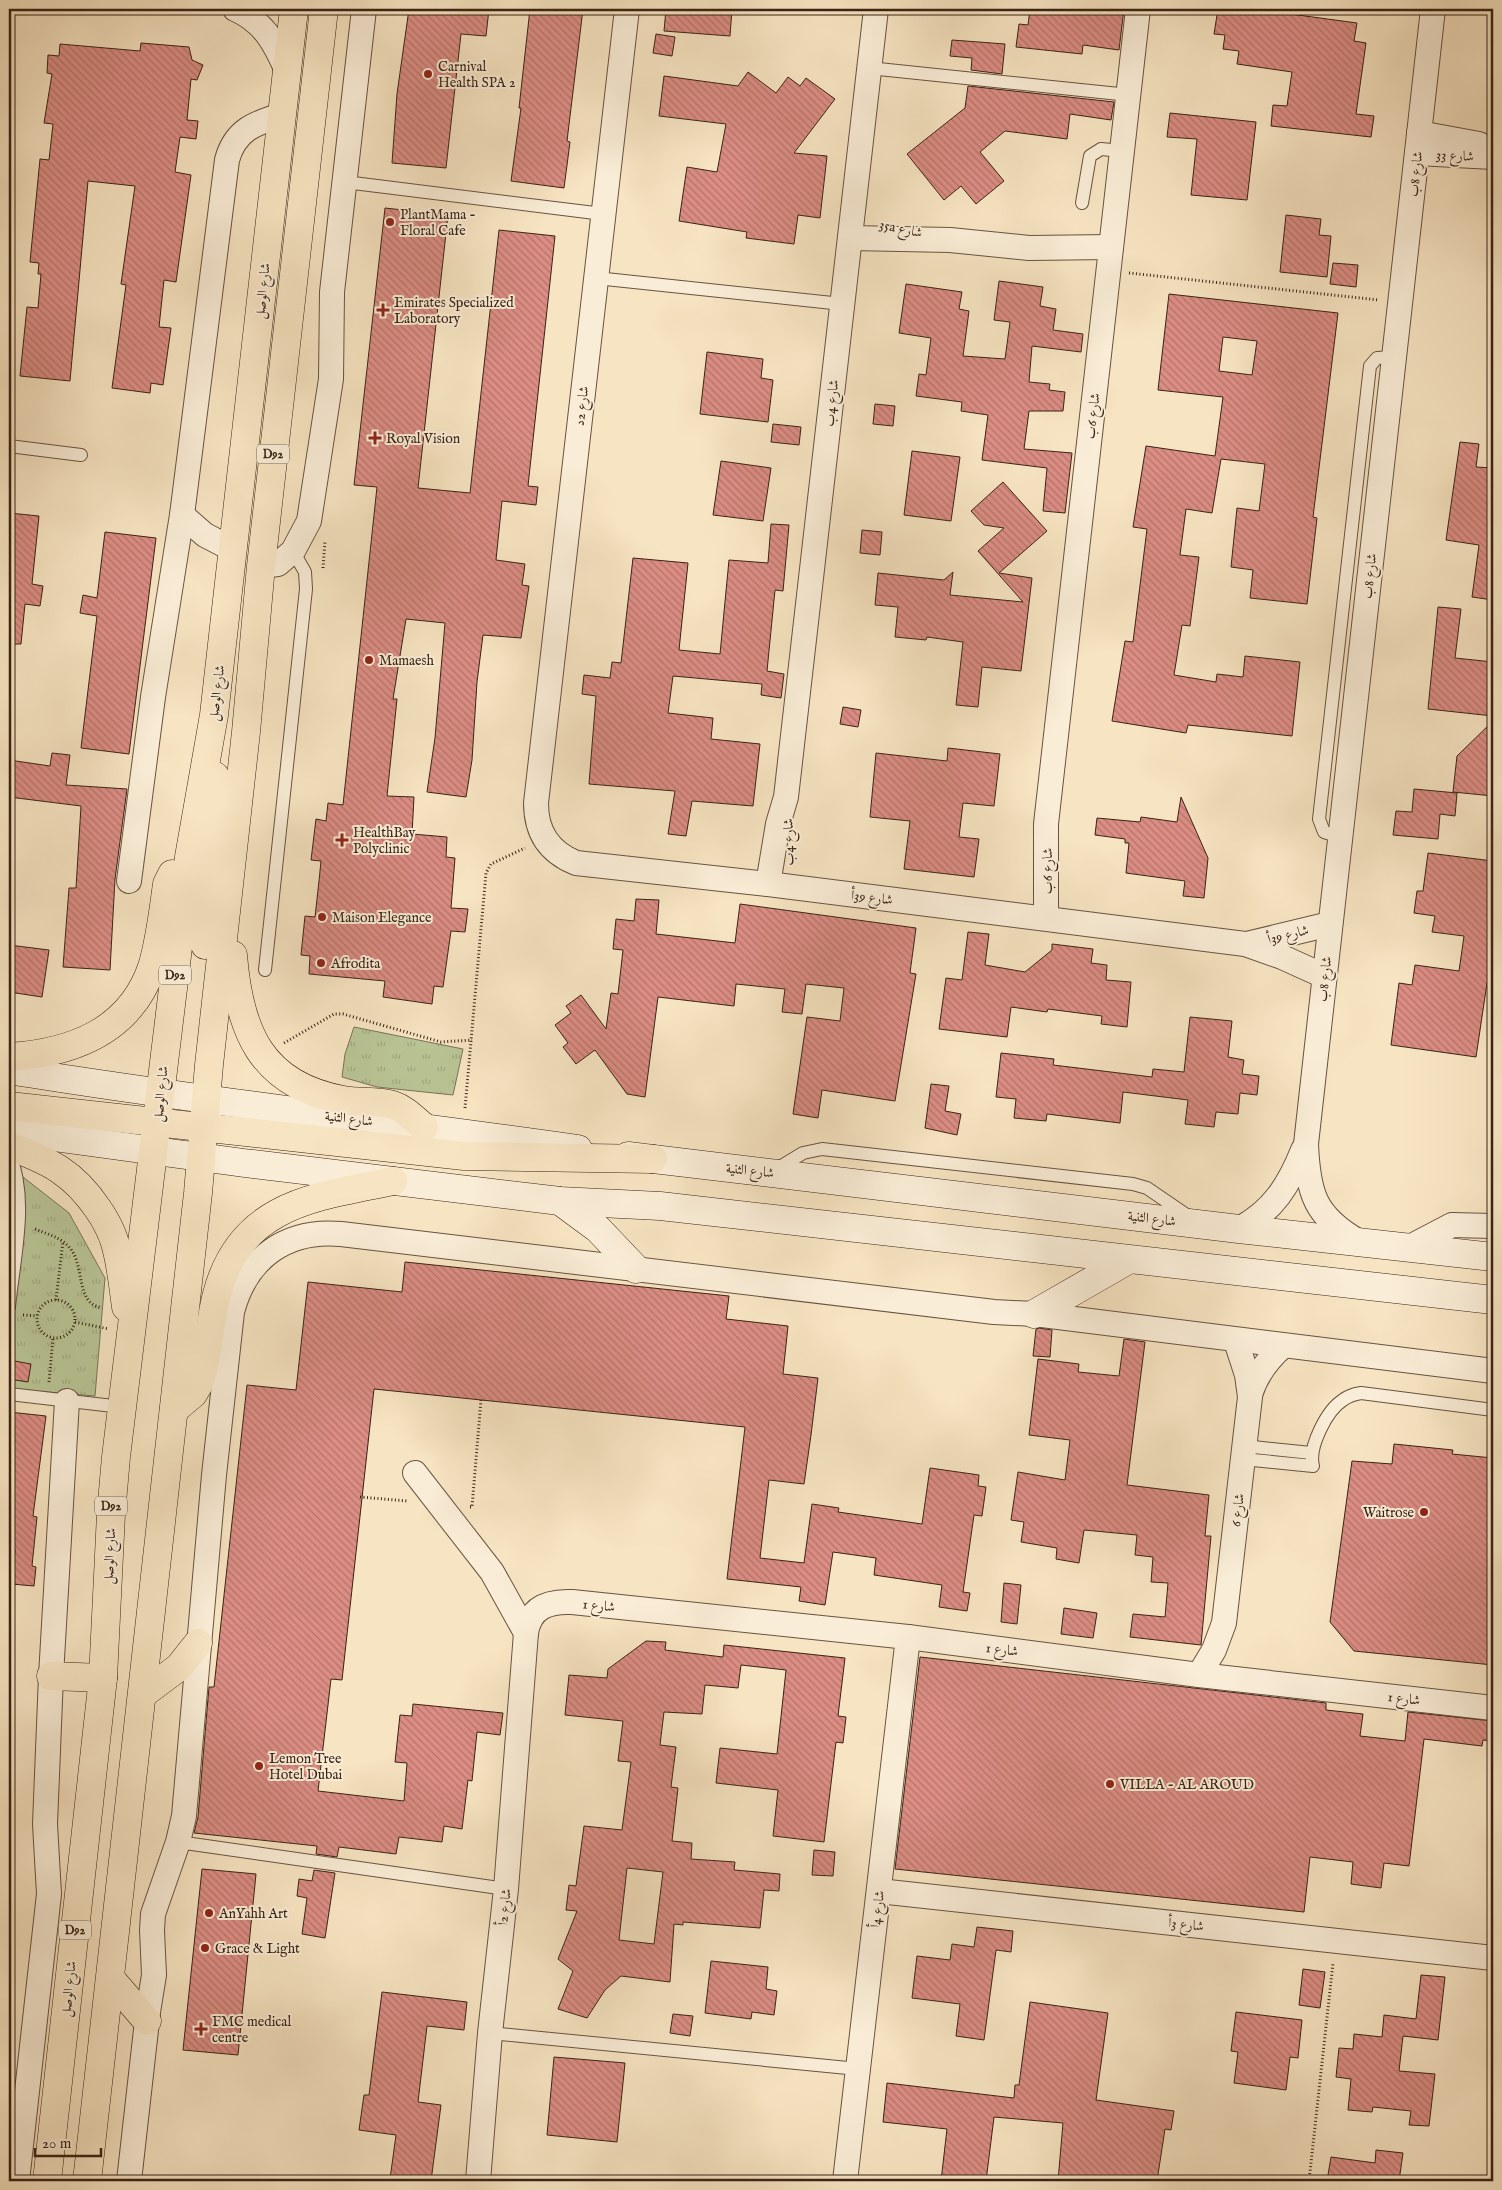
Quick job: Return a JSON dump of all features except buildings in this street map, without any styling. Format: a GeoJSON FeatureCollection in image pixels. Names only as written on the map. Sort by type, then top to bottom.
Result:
{"type":"FeatureCollection","features":[{"type":"Feature","properties":{"kind":"main road","name":"شارع الوصل"},"geometry":{"type":"LineString","coordinates":[[47,2181],[103,1678],[111,1514],[129,1324],[154,1151],[189,857],[214,714],[294,9]]}},
{"type":"Feature","properties":{"kind":"main road","name":"شارع الوصل"},"geometry":{"type":"LineString","coordinates":[[87,2181],[174,1410],[198,1099],[229,900],[261,566],[324,9]]}},
{"type":"Feature","properties":{"kind":"main road"},"geometry":{"type":"LineString","coordinates":[[198,1099],[215,846],[214,714]]}},
{"type":"Feature","properties":{"kind":"main road"},"geometry":{"type":"LineString","coordinates":[[9,1057],[37,1055],[72,1047],[104,1030],[127,1010],[137,997],[151,970],[169,879],[174,870],[189,857]]}},
{"type":"Feature","properties":{"kind":"main road"},"geometry":{"type":"LineString","coordinates":[[229,900],[236,988],[243,1016],[263,1057],[284,1076],[304,1088],[354,1102],[390,1104],[403,1110],[424,1126]]}},
{"type":"Feature","properties":{"kind":"main road","name":"شارع الثنية"},"geometry":{"type":"LineString","coordinates":[[9,1070],[160,1094],[424,1126],[653,1160],[771,1172],[1239,1229],[1410,1246],[1493,1257]]}},
{"type":"Feature","properties":{"kind":"main road"},"geometry":{"type":"LineString","coordinates":[[9,1106],[464,1156],[653,1160]]}},
{"type":"Feature","properties":{"kind":"main road"},"geometry":{"type":"LineString","coordinates":[[9,1131],[193,1156],[560,1201],[660,1206],[1128,1260],[1485,1295]]}},
{"type":"Feature","properties":{"kind":"main road"},"geometry":{"type":"LineString","coordinates":[[9,1146],[44,1159],[60,1168],[87,1191],[108,1223],[115,1243],[129,1324]]}},
{"type":"Feature","properties":{"kind":"main road"},"geometry":{"type":"LineString","coordinates":[[162,1510],[157,1464],[157,1433],[193,1156]]}},
{"type":"Feature","properties":{"kind":"main road"},"geometry":{"type":"LineString","coordinates":[[174,1410],[193,1394],[199,1384],[221,1279],[237,1249],[248,1236],[275,1213],[294,1204],[393,1181]]}},
{"type":"Feature","properties":{"kind":"main road"},"geometry":{"type":"LineString","coordinates":[[560,1201],[598,1229],[636,1269]]}},
{"type":"Feature","properties":{"kind":"main road"},"geometry":{"type":"LineString","coordinates":[[1034,1314],[1128,1260]]}},
{"type":"Feature","properties":{"kind":"main road"},"geometry":{"type":"LineString","coordinates":[[143,1694],[179,1667],[198,1643]]}},
{"type":"Feature","properties":{"kind":"main road"},"geometry":{"type":"LineString","coordinates":[[51,1676],[103,1678]]}},
{"type":"Feature","properties":{"kind":"main road"},"geometry":{"type":"LineString","coordinates":[[111,1979],[146,2021]]}},
{"type":"Feature","properties":{"kind":"street"},"geometry":{"type":"LineString","coordinates":[[235,9],[254,19],[268,33],[287,71]]}},
{"type":"Feature","properties":{"kind":"street"},"geometry":{"type":"LineString","coordinates":[[261,566],[278,564],[293,551],[305,532],[309,521],[329,391],[332,292],[364,9]]}},
{"type":"Feature","properties":{"kind":"street","name":"شارع 2د"},"geometry":{"type":"LineString","coordinates":[[536,803],[627,9]]}},
{"type":"Feature","properties":{"kind":"street","name":"شارع 4ب"},"geometry":{"type":"LineString","coordinates":[[778,885],[786,797],[876,9]]}},
{"type":"Feature","properties":{"kind":"street","name":"شارع 6ب"},"geometry":{"type":"LineString","coordinates":[[1038,917],[1046,824],[1138,9]]}},
{"type":"Feature","properties":{"kind":"street","name":"شارع 8ب"},"geometry":{"type":"LineString","coordinates":[[1358,1242],[1343,1233],[1320,1209],[1312,1194],[1307,1178],[1306,1144],[1433,9]]}},
{"type":"Feature","properties":{"kind":"street"},"geometry":{"type":"LineString","coordinates":[[129,881],[152,698],[182,515],[228,160],[235,141],[245,130],[258,122],[282,115]]}},
{"type":"Feature","properties":{"kind":"street","name":"شارع 33"},"geometry":{"type":"LineString","coordinates":[[1418,143],[1493,146]]}},
{"type":"Feature","properties":{"kind":"street","name":"شارع 33"},"geometry":{"type":"LineString","coordinates":[[1418,143],[1493,157]]}},
{"type":"Feature","properties":{"kind":"street","name":"35a شارع"},"geometry":{"type":"LineString","coordinates":[[851,228],[1028,248],[1059,256],[1110,261]]}},
{"type":"Feature","properties":{"kind":"street"},"geometry":{"type":"LineString","coordinates":[[182,515],[205,535],[232,549]]}},
{"type":"Feature","properties":{"kind":"street","name":"شارع 39أ"},"geometry":{"type":"LineString","coordinates":[[536,803],[536,816],[544,839],[558,854],[576,862],[778,885],[1245,944],[1282,956],[1324,976]]}},
{"type":"Feature","properties":{"kind":"street","name":"شارع 39أ"},"geometry":{"type":"LineString","coordinates":[[1245,944],[1330,924]]}},
{"type":"Feature","properties":{"kind":"street","name":"شارع 8ب"},"geometry":{"type":"LineString","coordinates":[[1239,1229],[1253,1222],[1277,1201],[1286,1188],[1306,1144]]}},
{"type":"Feature","properties":{"kind":"street"},"geometry":{"type":"LineString","coordinates":[[1410,1246],[1452,1225],[1493,1226]]}},
{"type":"Feature","properties":{"kind":"street"},"geometry":{"type":"LineString","coordinates":[[129,2181],[146,2021],[154,1975],[152,1930],[154,1914],[178,1842],[185,1805],[198,1643],[232,1312],[240,1287],[255,1265],[264,1256],[287,1241],[300,1236],[328,1233],[994,1312],[1034,1314],[1236,1341],[1493,1371]]}},
{"type":"Feature","properties":{"kind":"street","name":"شارع 6"},"geometry":{"type":"LineString","coordinates":[[1199,1675],[1214,1650],[1224,1623],[1244,1453],[1250,1397],[1248,1374],[1236,1341]]}},
{"type":"Feature","properties":{"kind":"street","name":"شارع 6"},"geometry":{"type":"LineString","coordinates":[[1250,1397],[1258,1375],[1273,1354],[1283,1346]]}},
{"type":"Feature","properties":{"kind":"street"},"geometry":{"type":"LineString","coordinates":[[17,2181],[18,2104],[50,1883],[45,1824],[51,1676],[57,1399]]}},
{"type":"Feature","properties":{"kind":"street"},"geometry":{"type":"LineString","coordinates":[[415,1474],[492,1572],[526,1633]]}},
{"type":"Feature","properties":{"kind":"street"},"geometry":{"type":"LineString","coordinates":[[492,1572],[542,1606],[532,1616],[526,1633]]}},
{"type":"Feature","properties":{"kind":"street","name":"شارع 1"},"geometry":{"type":"LineString","coordinates":[[542,1606],[554,1602],[572,1602],[908,1637],[1199,1675],[1493,1708]]}},
{"type":"Feature","properties":{"kind":"street","name":"شارع 6"},"geometry":{"type":"LineString","coordinates":[[1224,1623],[1229,1651],[1238,1678]]}},
{"type":"Feature","properties":{"kind":"street","name":"شارع 2أ"},"geometry":{"type":"LineString","coordinates":[[478,2181],[490,2033],[506,1888],[526,1633]]}},
{"type":"Feature","properties":{"kind":"street","name":"شارع 4أ"},"geometry":{"type":"LineString","coordinates":[[845,2181],[908,1637]]}},
{"type":"Feature","properties":{"kind":"street","name":"شارع 3أ"},"geometry":{"type":"LineString","coordinates":[[879,1891],[1493,1958]]}},
{"type":"Feature","properties":{"kind":"lane"},"geometry":{"type":"LineString","coordinates":[[869,68],[1129,95]]}},
{"type":"Feature","properties":{"kind":"lane"},"geometry":{"type":"LineString","coordinates":[[1082,203],[1090,156],[1101,150],[1122,151]]}},
{"type":"Feature","properties":{"kind":"lane"},"geometry":{"type":"LineString","coordinates":[[345,182],[603,214]]}},
{"type":"Feature","properties":{"kind":"lane"},"geometry":{"type":"LineString","coordinates":[[596,278],[842,304]]}},
{"type":"Feature","properties":{"kind":"lane"},"geometry":{"type":"LineString","coordinates":[[9,446],[81,455]]}},
{"type":"Feature","properties":{"kind":"lane"},"geometry":{"type":"LineString","coordinates":[[265,970],[306,589],[305,572],[293,551]]}},
{"type":"Feature","properties":{"kind":"lane"},"geometry":{"type":"LineString","coordinates":[[9,1152],[18,1180],[20,1207],[9,1306]]}},
{"type":"Feature","properties":{"kind":"lane"},"geometry":{"type":"LineString","coordinates":[[1244,1453],[1312,1459],[1314,1443],[1333,1409],[1342,1400],[1355,1394],[1361,1393],[1493,1410]]}},
{"type":"Feature","properties":{"kind":"lane"},"geometry":{"type":"LineString","coordinates":[[9,1394],[122,1407]]}},
{"type":"Feature","properties":{"kind":"lane"},"geometry":{"type":"LineString","coordinates":[[178,1842],[506,1888]]}},
{"type":"Feature","properties":{"kind":"lane"},"geometry":{"type":"LineString","coordinates":[[490,2033],[858,2069]]}},
{"type":"Feature","properties":{"kind":"path"},"geometry":{"type":"LineString","coordinates":[[1110,261],[1400,302]]}},
{"type":"Feature","properties":{"kind":"path"},"geometry":{"type":"LineString","coordinates":[[465,1108],[486,873],[491,864],[544,839]]}},
{"type":"Feature","properties":{"kind":"path"},"geometry":{"type":"LineString","coordinates":[[263,1057],[334,1014],[343,1014],[442,1042],[472,1040]]}},
{"type":"Feature","properties":{"kind":"path"},"geometry":{"type":"LineString","coordinates":[[54,1236],[70,1248],[79,1263],[86,1299],[98,1308],[129,1324]]}},
{"type":"Feature","properties":{"kind":"path"},"geometry":{"type":"LineString","coordinates":[[56,1300],[63,1241]]}},
{"type":"Feature","properties":{"kind":"path"},"geometry":{"type":"LineString","coordinates":[[56,1300],[63,1301],[73,1309],[75,1322],[68,1334],[53,1338],[41,1330],[37,1316],[44,1305],[56,1300]]}},
{"type":"Feature","properties":{"kind":"path"},"geometry":{"type":"LineString","coordinates":[[75,1322],[129,1324]]}},
{"type":"Feature","properties":{"kind":"path"},"geometry":{"type":"LineString","coordinates":[[53,1338],[57,1399]]}},
{"type":"Feature","properties":{"kind":"path"},"geometry":{"type":"LineString","coordinates":[[1309,2181],[1336,1940]]}},
{"type":"Feature","properties":{"kind":"green space"},"geometry":{"type":"Polygon","coordinates":[[[354,1027],[463,1049],[453,1095],[377,1087],[342,1077],[345,1054],[354,1027]]]}},
{"type":"Feature","properties":{"kind":"green space"},"geometry":{"type":"Polygon","coordinates":[[[23,1177],[69,1213],[105,1278],[95,1396],[9,1389],[9,1331],[23,1177]]]}},
{"type":"Feature","properties":{"kind":"place","name":"Carnival Health SPA 2"},"geometry":{"type":"Point","coordinates":[428,74]}},
{"type":"Feature","properties":{"kind":"place","name":"PlantMama - Floral Cafe"},"geometry":{"type":"Point","coordinates":[390,222]}},
{"type":"Feature","properties":{"kind":"place","name":"Emirates Specialized Laboratory"},"geometry":{"type":"Point","coordinates":[383,310]}},
{"type":"Feature","properties":{"kind":"place","name":"Royal Vision"},"geometry":{"type":"Point","coordinates":[375,438]}},
{"type":"Feature","properties":{"kind":"place","name":"Mamaesh"},"geometry":{"type":"Point","coordinates":[369,660]}},
{"type":"Feature","properties":{"kind":"place","name":"HealthBay Polyclinic"},"geometry":{"type":"Point","coordinates":[342,840]}},
{"type":"Feature","properties":{"kind":"place","name":"Maison Elegance"},"geometry":{"type":"Point","coordinates":[322,917]}},
{"type":"Feature","properties":{"kind":"place","name":"Afrodita"},"geometry":{"type":"Point","coordinates":[321,963]}},
{"type":"Feature","properties":{"kind":"place","name":"Waitrose"},"geometry":{"type":"Point","coordinates":[1424,1512]}},
{"type":"Feature","properties":{"kind":"place","name":"Lemon Tree Hotel Dubai"},"geometry":{"type":"Point","coordinates":[259,1766]}},
{"type":"Feature","properties":{"kind":"place","name":"VILLA - AL AROUD"},"geometry":{"type":"Point","coordinates":[1110,1784]}},
{"type":"Feature","properties":{"kind":"place","name":"AnYahh Art"},"geometry":{"type":"Point","coordinates":[209,1913]}},
{"type":"Feature","properties":{"kind":"place","name":"Grace & Light"},"geometry":{"type":"Point","coordinates":[205,1948]}},
{"type":"Feature","properties":{"kind":"place","name":"FMC medical centre"},"geometry":{"type":"Point","coordinates":[201,2029]}}]}
